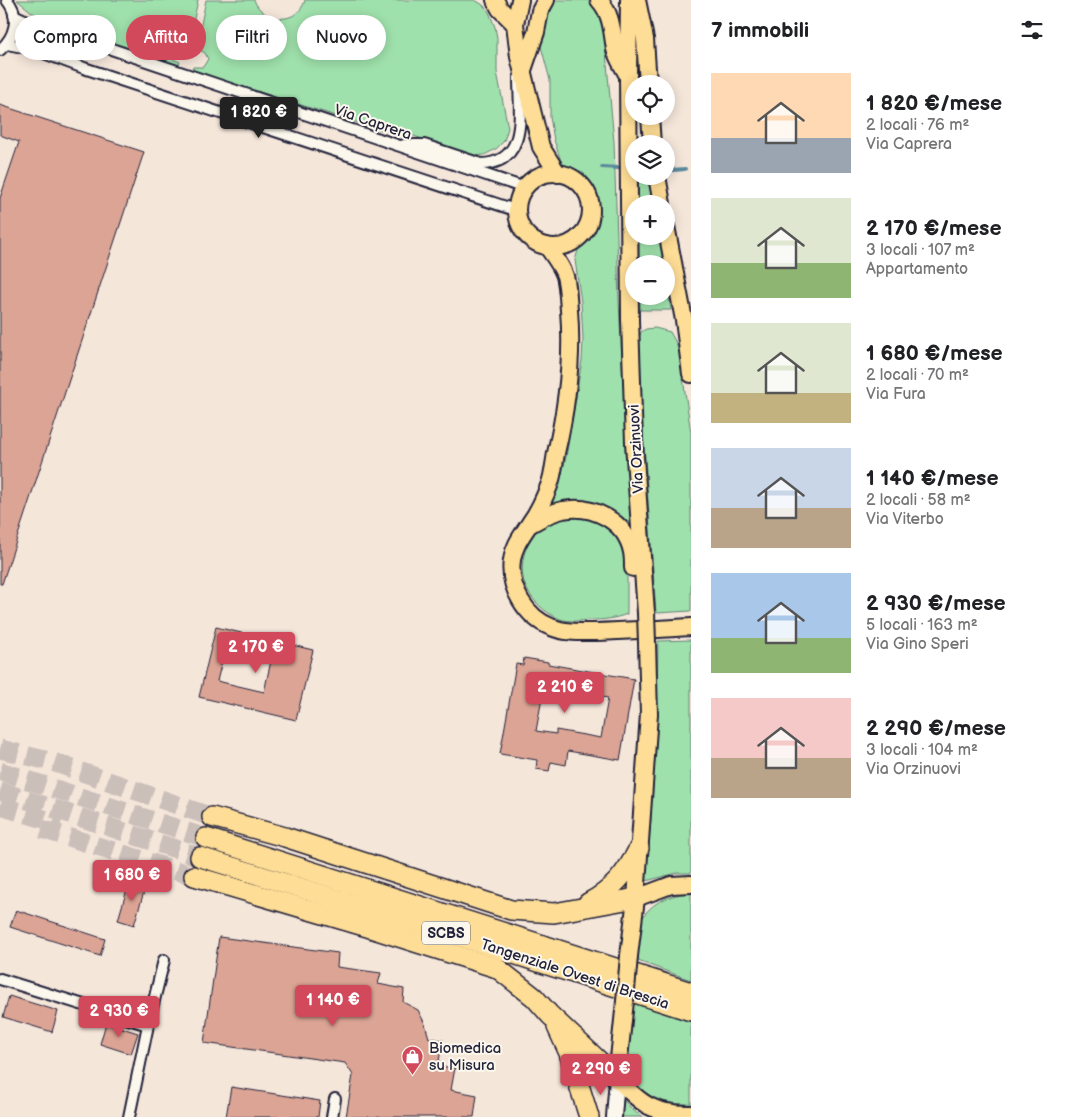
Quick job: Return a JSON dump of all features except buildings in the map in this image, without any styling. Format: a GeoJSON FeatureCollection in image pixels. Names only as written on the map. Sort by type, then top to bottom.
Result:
{"type":"FeatureCollection","features":[{"type":"Feature","properties":{"kind":"highway","name":"Tangenziale Ovest di Brescia"},"geometry":{"type":"LineString","coordinates":[[576,910],[554,913],[511,910],[285,837],[209,827],[246,839],[285,863],[691,992]]}},
{"type":"Feature","properties":{"kind":"highway"},"geometry":{"type":"LineString","coordinates":[[576,910],[604,894],[620,879],[629,868],[640,848]]}},
{"type":"Feature","properties":{"kind":"highway","name":"Tangenziale Ovest di Brescia"},"geometry":{"type":"LineString","coordinates":[[550,1015],[534,997],[497,968],[393,935],[197,866],[238,877],[282,882],[691,1011]]}},
{"type":"Feature","properties":{"kind":"highway"},"geometry":{"type":"LineString","coordinates":[[576,910],[636,898]]}},
{"type":"Feature","properties":{"kind":"highway"},"geometry":{"type":"LineString","coordinates":[[550,1015],[618,1078]]}},
{"type":"Feature","properties":{"kind":"highway"},"geometry":{"type":"LineString","coordinates":[[550,1015],[569,1053],[589,1117]]}},
{"type":"Feature","properties":{"kind":"main road"},"geometry":{"type":"LineString","coordinates":[[495,0],[500,9],[515,24]]}},
{"type":"Feature","properties":{"kind":"main road"},"geometry":{"type":"LineString","coordinates":[[520,0],[515,24],[521,65],[541,147],[558,174]]}},
{"type":"Feature","properties":{"kind":"main road"},"geometry":{"type":"LineString","coordinates":[[521,65],[536,32],[540,11],[546,0]]}},
{"type":"Feature","properties":{"kind":"main road"},"geometry":{"type":"LineString","coordinates":[[599,0],[608,14],[615,51],[627,75]]}},
{"type":"Feature","properties":{"kind":"main road"},"geometry":{"type":"LineString","coordinates":[[616,0],[621,52],[628,75]]}},
{"type":"Feature","properties":{"kind":"main road","name":"Via Orzinuovi"},"geometry":{"type":"LineString","coordinates":[[628,75],[629,0]]}},
{"type":"Feature","properties":{"kind":"main road"},"geometry":{"type":"LineString","coordinates":[[638,0],[647,75]]}},
{"type":"Feature","properties":{"kind":"main road","name":"Via Orzinuovi"},"geometry":{"type":"LineString","coordinates":[[614,1117],[636,898],[649,714],[646,613],[634,443],[630,313],[628,125]]}},
{"type":"Feature","properties":{"kind":"main road"},"geometry":{"type":"LineString","coordinates":[[530,184],[550,174],[568,176],[577,181],[584,189],[590,203],[590,218],[587,228],[581,236],[564,246],[547,246],[537,243],[523,229],[518,211],[520,199],[530,184],[541,147]]}},
{"type":"Feature","properties":{"kind":"main road"},"geometry":{"type":"LineString","coordinates":[[572,243],[564,274],[571,329],[568,383],[561,434],[550,484],[541,505],[530,524],[519,537],[514,549],[512,575],[515,588],[521,601],[531,614],[553,628],[569,632],[615,632],[691,627]]}},
{"type":"Feature","properties":{"kind":"main road"},"geometry":{"type":"LineString","coordinates":[[670,245],[684,320],[691,374]]}},
{"type":"Feature","properties":{"kind":"main road"},"geometry":{"type":"LineString","coordinates":[[547,246],[564,274]]}},
{"type":"Feature","properties":{"kind":"main road"},"geometry":{"type":"LineString","coordinates":[[530,524],[550,514],[576,508],[588,509],[611,520],[620,528],[630,546],[634,585],[646,613]]}},
{"type":"Feature","properties":{"kind":"main road"},"geometry":{"type":"LineString","coordinates":[[636,898],[671,885],[691,884]]}},
{"type":"Feature","properties":{"kind":"main road"},"geometry":{"type":"LineString","coordinates":[[618,1078],[631,1094],[644,1105],[659,1110],[691,1114]]}},
{"type":"Feature","properties":{"kind":"street"},"geometry":{"type":"LineString","coordinates":[[7,0],[14,15],[14,30],[4,47],[34,49],[84,68],[518,211]]}},
{"type":"Feature","properties":{"kind":"street","name":"Via Caprera"},"geometry":{"type":"LineString","coordinates":[[14,15],[396,146],[530,184]]}},
{"type":"Feature","properties":{"kind":"street"},"geometry":{"type":"LineString","coordinates":[[396,146],[424,145],[481,164],[490,163],[506,156],[516,143],[519,128],[521,65]]}},
{"type":"Feature","properties":{"kind":"street"},"geometry":{"type":"LineString","coordinates":[[129,1117],[164,960]]}},
{"type":"Feature","properties":{"kind":"street"},"geometry":{"type":"LineString","coordinates":[[0,979],[148,1025]]}},
{"type":"Feature","properties":{"kind":"street"},"geometry":{"type":"LineString","coordinates":[[332,1117],[336,1098]]}},
{"type":"Feature","properties":{"kind":"green space"},"geometry":{"type":"Polygon","coordinates":[[[17,0],[198,0],[195,15],[126,15],[126,48],[116,45],[116,15],[37,15],[17,0]]]}},
{"type":"Feature","properties":{"kind":"green space"},"geometry":{"type":"Polygon","coordinates":[[[206,0],[254,0],[258,8],[268,15],[216,15],[216,60],[287,60],[287,17],[295,14],[305,0],[475,0],[489,12],[495,27],[497,38],[497,72],[508,128],[504,141],[496,149],[484,155],[472,156],[414,136],[378,129],[192,71],[193,67],[203,67],[208,59],[206,55],[206,15],[203,15],[206,0]]]}},
{"type":"Feature","properties":{"kind":"green space"},"geometry":{"type":"Polygon","coordinates":[[[550,0],[587,0],[595,7],[604,30],[614,142],[619,302],[633,539],[623,523],[550,507],[566,457],[582,360],[581,302],[575,260],[580,244],[592,226],[596,203],[594,192],[588,182],[562,164],[554,140],[550,117],[550,80],[539,39],[550,0]]]}},
{"type":"Feature","properties":{"kind":"green space"},"geometry":{"type":"Polygon","coordinates":[[[158,60],[175,60],[180,62],[178,67],[158,60]]]}},
{"type":"Feature","properties":{"kind":"green space"},"geometry":{"type":"Polygon","coordinates":[[[638,185],[652,185],[654,195],[638,195],[638,185]]]}},
{"type":"Feature","properties":{"kind":"green space"},"geometry":{"type":"Polygon","coordinates":[[[639,245],[661,245],[663,255],[639,255],[639,245]]]}},
{"type":"Feature","properties":{"kind":"green space"},"geometry":{"type":"Polygon","coordinates":[[[640,305],[670,305],[671,310],[640,310],[640,305]]]}},
{"type":"Feature","properties":{"kind":"green space"},"geometry":{"type":"Polygon","coordinates":[[[655,328],[670,332],[679,351],[691,433],[691,611],[656,613],[639,374],[639,338],[641,332],[646,329],[655,328]]]}},
{"type":"Feature","properties":{"kind":"green space"},"geometry":{"type":"Polygon","coordinates":[[[590,515],[616,533],[627,553],[627,614],[604,619],[563,620],[544,610],[528,591],[523,575],[524,555],[532,537],[546,522],[563,516],[590,515]]]}},
{"type":"Feature","properties":{"kind":"green space"},"geometry":{"type":"Polygon","coordinates":[[[691,640],[691,873],[677,873],[646,881],[657,701],[658,641],[691,640]]]}},
{"type":"Feature","properties":{"kind":"green space"},"geometry":{"type":"Polygon","coordinates":[[[691,893],[691,980],[638,961],[638,939],[643,917],[654,905],[675,895],[691,893]]]}},
{"type":"Feature","properties":{"kind":"green space"},"geometry":{"type":"Polygon","coordinates":[[[634,1003],[691,1022],[691,1104],[659,1100],[641,1090],[635,1082],[630,1073],[628,1061],[634,1003]]]}},
{"type":"Feature","properties":{"kind":"green space"},"geometry":{"type":"Polygon","coordinates":[[[623,1100],[635,1112],[643,1117],[621,1117],[623,1100]]]}},
{"type":"Feature","properties":{"kind":"waterway"},"geometry":{"type":"LineString","coordinates":[[602,167],[619,168]]}},
{"type":"Feature","properties":{"kind":"waterway"},"geometry":{"type":"LineString","coordinates":[[675,170],[685,169]]}},
{"type":"Feature","properties":{"kind":"tunnel"},"geometry":{"type":"LineString","coordinates":[[0,749],[53,762],[212,817]]}},
{"type":"Feature","properties":{"kind":"tunnel"},"geometry":{"type":"LineString","coordinates":[[0,771],[206,838]]}},
{"type":"Feature","properties":{"kind":"tunnel"},"geometry":{"type":"LineString","coordinates":[[0,791],[200,857]]}},
{"type":"Feature","properties":{"kind":"tunnel"},"geometry":{"type":"LineString","coordinates":[[0,806],[61,824]]}},
{"type":"Feature","properties":{"kind":"tunnel"},"geometry":{"type":"LineString","coordinates":[[42,829],[194,876]]}},
{"type":"Feature","properties":{"kind":"place","name":"Biomedica su Misura"},"geometry":{"type":"Point","coordinates":[413,1076]}}]}
